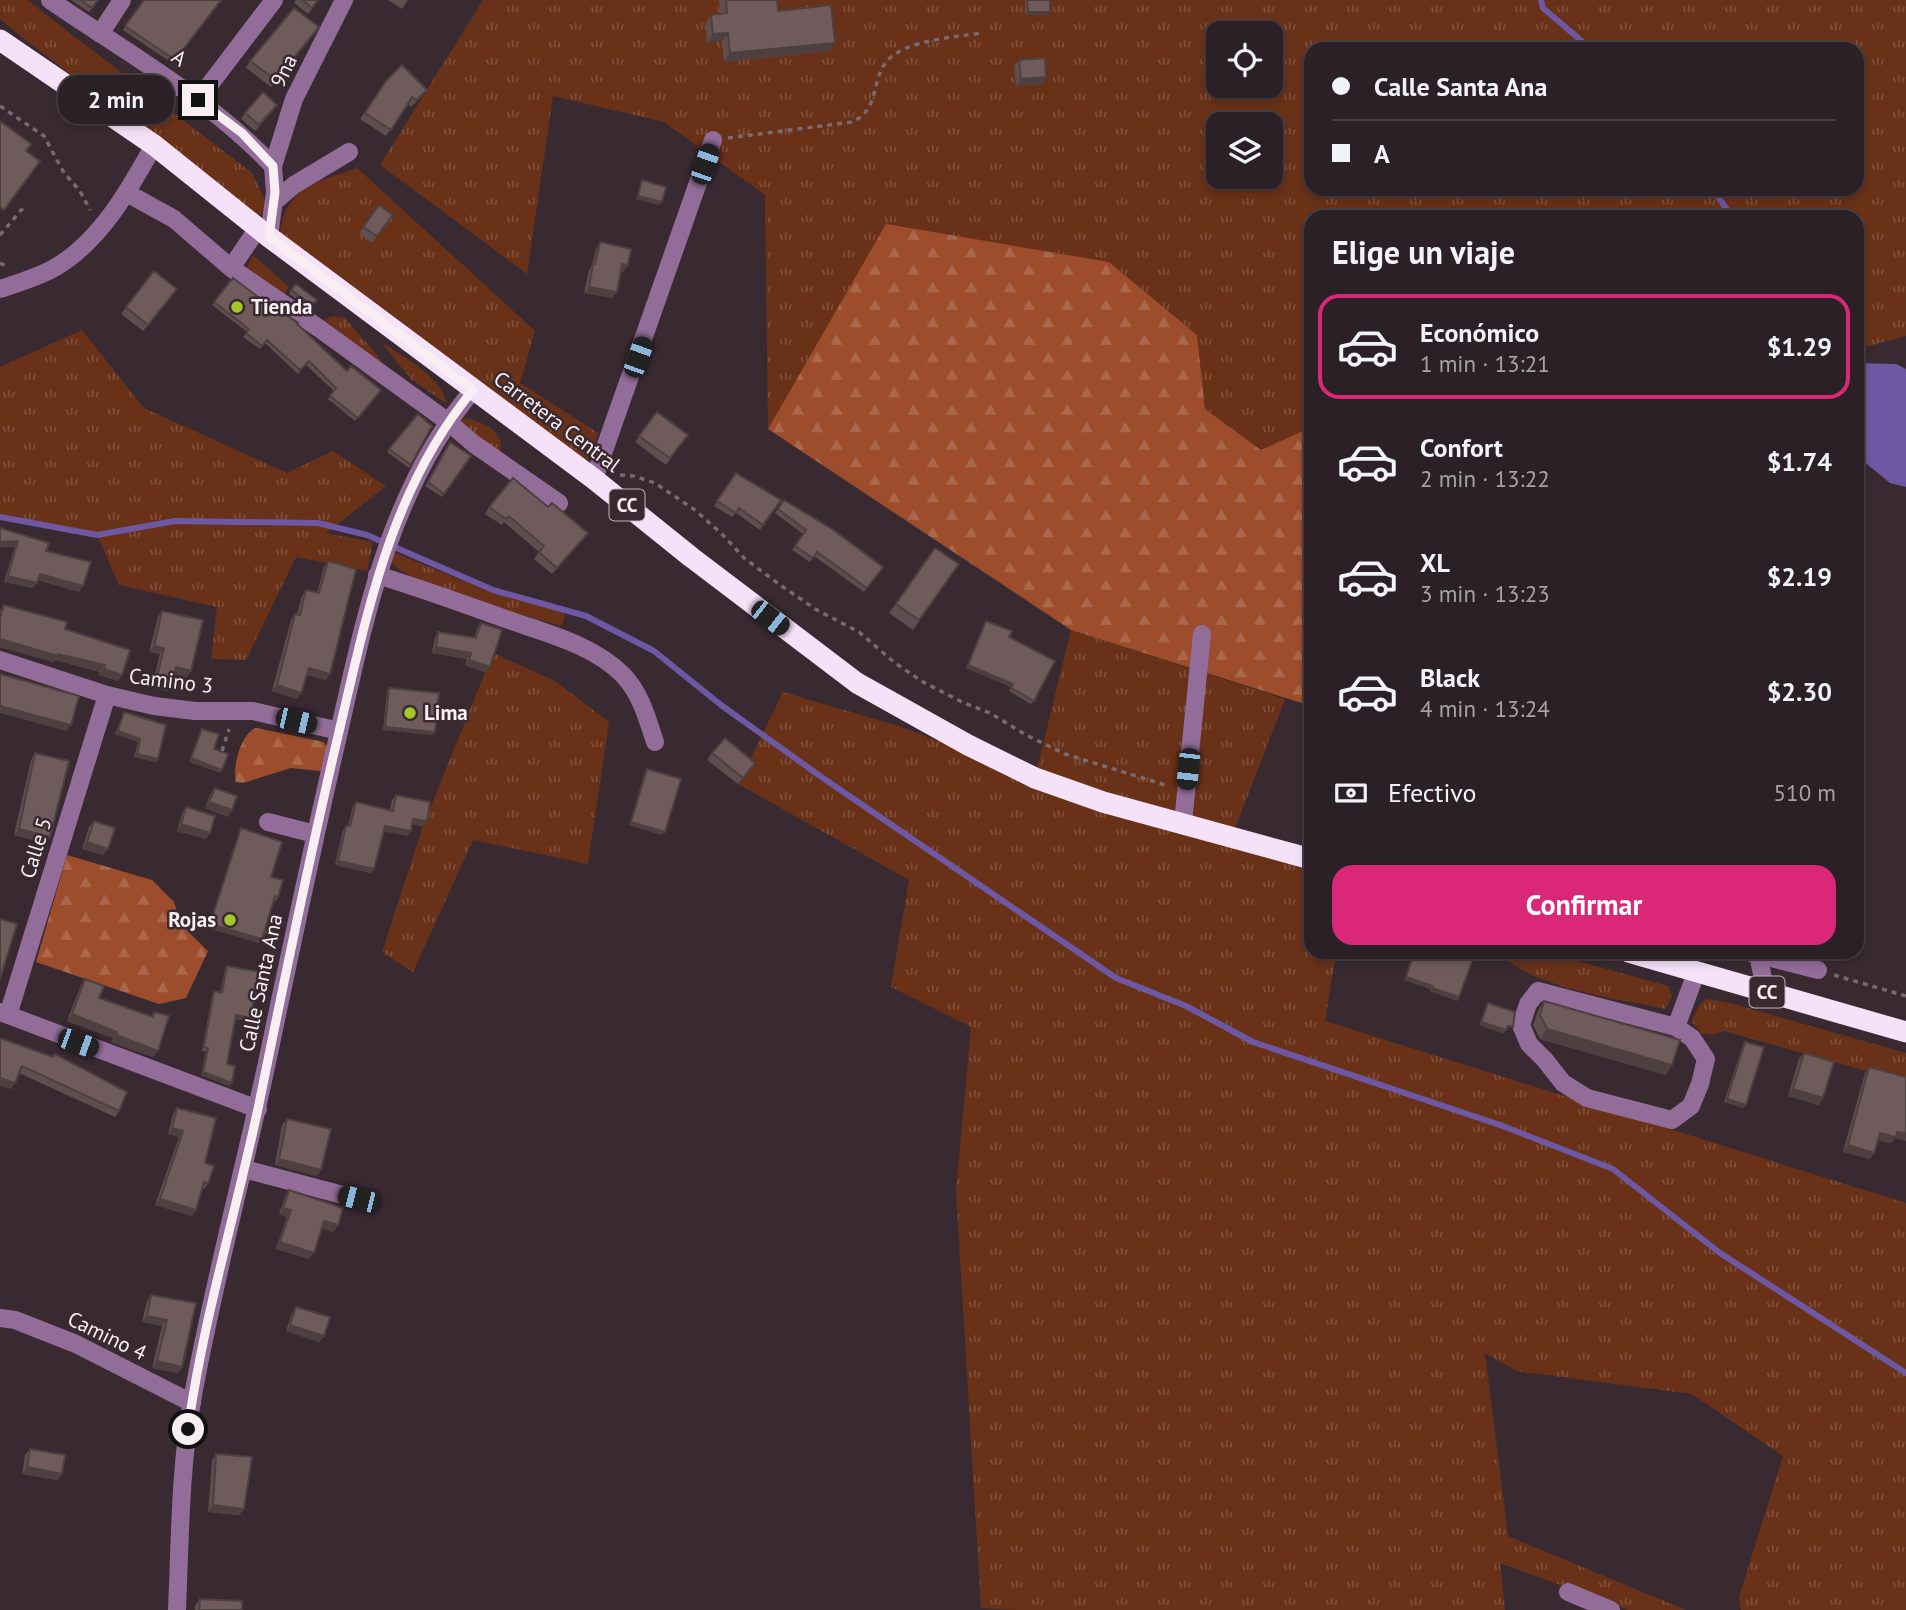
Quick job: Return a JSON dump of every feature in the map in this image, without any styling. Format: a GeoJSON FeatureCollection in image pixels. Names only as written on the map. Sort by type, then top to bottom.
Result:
{"type":"FeatureCollection","features":[{"type":"Feature","properties":{"kind":"highway","name":"Carretera Central"},"geometry":{"type":"LineString","coordinates":[[0,40],[154,145],[264,232],[594,479],[691,557],[857,683],[968,746],[1035,778],[1103,802],[1304,857]]}},
{"type":"Feature","properties":{"kind":"highway","name":"CC"},"geometry":{"type":"LineString","coordinates":[[1652,959],[1906,1032]]}},
{"type":"Feature","properties":{"kind":"street","name":"A"},"geometry":{"type":"LineString","coordinates":[[50,0],[198,100],[242,133],[273,166]]}},
{"type":"Feature","properties":{"kind":"street"},"geometry":{"type":"LineString","coordinates":[[100,34],[122,0]]}},
{"type":"Feature","properties":{"kind":"street"},"geometry":{"type":"LineString","coordinates":[[198,100],[274,0]]}},
{"type":"Feature","properties":{"kind":"street","name":"9na"},"geometry":{"type":"LineString","coordinates":[[264,232],[274,202],[273,166],[295,99],[344,0]]}},
{"type":"Feature","properties":{"kind":"street"},"geometry":{"type":"LineString","coordinates":[[594,479],[713,140]]}},
{"type":"Feature","properties":{"kind":"street"},"geometry":{"type":"LineString","coordinates":[[0,289],[56,267],[88,242],[127,193],[154,145]]}},
{"type":"Feature","properties":{"kind":"street"},"geometry":{"type":"LineString","coordinates":[[274,202],[294,185],[349,152]]}},
{"type":"Feature","properties":{"kind":"street"},"geometry":{"type":"LineString","coordinates":[[127,193],[174,219],[231,268],[320,329],[447,421],[474,444],[559,503]]}},
{"type":"Feature","properties":{"kind":"street"},"geometry":{"type":"LineString","coordinates":[[231,268],[264,232]]}},
{"type":"Feature","properties":{"kind":"street","name":"Calle Santa Ana"},"geometry":{"type":"LineString","coordinates":[[177,1610],[185,1455],[192,1403],[223,1251],[258,1108],[339,732],[379,569],[415,478],[447,421],[473,390]]}},
{"type":"Feature","properties":{"kind":"street"},"geometry":{"type":"LineString","coordinates":[[379,569],[568,641],[592,653],[622,674],[638,694],[655,742]]}},
{"type":"Feature","properties":{"kind":"street"},"geometry":{"type":"LineString","coordinates":[[1183,822],[1202,634]]}},
{"type":"Feature","properties":{"kind":"street","name":"Camino 3"},"geometry":{"type":"LineString","coordinates":[[0,660],[107,695],[154,706],[195,711],[253,711],[339,732]]}},
{"type":"Feature","properties":{"kind":"street","name":"Calle 5"},"geometry":{"type":"LineString","coordinates":[[4,1013],[107,695]]}},
{"type":"Feature","properties":{"kind":"street"},"geometry":{"type":"LineString","coordinates":[[268,822],[315,834]]}},
{"type":"Feature","properties":{"kind":"street"},"geometry":{"type":"LineString","coordinates":[[1755,959],[1766,992]]}},
{"type":"Feature","properties":{"kind":"street"},"geometry":{"type":"LineString","coordinates":[[1776,959],[1818,970]]}},
{"type":"Feature","properties":{"kind":"street"},"geometry":{"type":"LineString","coordinates":[[1676,1027],[1696,972]]}},
{"type":"Feature","properties":{"kind":"street"},"geometry":{"type":"LineString","coordinates":[[1538,991],[1676,1027],[1692,1038],[1706,1059],[1691,1105],[1672,1120],[1587,1098],[1563,1083],[1529,1044],[1521,1025],[1528,1004],[1538,991]]}},
{"type":"Feature","properties":{"kind":"street"},"geometry":{"type":"LineString","coordinates":[[4,1013],[78,1043],[258,1108]]}},
{"type":"Feature","properties":{"kind":"street"},"geometry":{"type":"LineString","coordinates":[[244,1169],[358,1199]]}},
{"type":"Feature","properties":{"kind":"street","name":"Camino 4"},"geometry":{"type":"LineString","coordinates":[[0,1318],[15,1320],[76,1344],[192,1403]]}},
{"type":"Feature","properties":{"kind":"street"},"geometry":{"type":"LineString","coordinates":[[1568,1592],[1611,1610]]}},
{"type":"Feature","properties":{"kind":"path"},"geometry":{"type":"LineString","coordinates":[[713,140],[852,122],[864,117],[887,61],[901,50],[937,40],[982,33]]}},
{"type":"Feature","properties":{"kind":"path"},"geometry":{"type":"LineString","coordinates":[[0,106],[44,136],[64,173],[80,191],[100,226]]}},
{"type":"Feature","properties":{"kind":"path"},"geometry":{"type":"LineString","coordinates":[[0,235],[23,208]]}},
{"type":"Feature","properties":{"kind":"path"},"geometry":{"type":"LineString","coordinates":[[594,479],[613,474],[634,476],[655,483],[695,510],[744,558],[773,580],[817,610],[859,632],[895,663],[923,682],[990,713],[1065,754],[1162,784],[1173,790]]}},
{"type":"Feature","properties":{"kind":"path"},"geometry":{"type":"LineString","coordinates":[[1818,970],[1906,996]]}},
{"type":"Feature","properties":{"kind":"green space"},"geometry":{"type":"Polygon","coordinates":[[[0,0],[27,0],[252,173],[266,203],[264,214],[254,216],[22,37],[0,19],[0,0]]]}},
{"type":"Feature","properties":{"kind":"green space"},"geometry":{"type":"Polygon","coordinates":[[[483,0],[1906,0],[1906,336],[1864,347],[1864,210],[1304,210],[1304,430],[1261,450],[1205,409],[1197,335],[1109,262],[886,225],[768,429],[765,195],[664,122],[553,96],[527,274],[380,165],[483,0]]]}},
{"type":"Feature","properties":{"kind":"green space"},"geometry":{"type":"Polygon","coordinates":[[[357,168],[535,331],[520,383],[598,433],[593,454],[588,459],[578,458],[280,234],[289,205],[306,188],[357,168]]]}},
{"type":"Feature","properties":{"kind":"green space"},"geometry":{"type":"Polygon","coordinates":[[[886,224],[1109,262],[1197,335],[1205,409],[1261,450],[1304,430],[1304,704],[1071,630],[768,429],[886,224]]]}},
{"type":"Feature","properties":{"kind":"green space"},"geometry":{"type":"Polygon","coordinates":[[[254,256],[289,287],[281,298],[245,272],[254,256]]]}},
{"type":"Feature","properties":{"kind":"green space"},"geometry":{"type":"Polygon","coordinates":[[[332,316],[345,318],[382,361],[370,358],[324,320],[332,316]]]}},
{"type":"Feature","properties":{"kind":"green space"},"geometry":{"type":"Polygon","coordinates":[[[82,330],[144,408],[287,473],[333,451],[386,486],[326,533],[373,542],[367,571],[296,557],[246,660],[211,659],[217,607],[119,585],[97,535],[0,517],[0,367],[82,330]]]}},
{"type":"Feature","properties":{"kind":"green space"},"geometry":{"type":"Polygon","coordinates":[[[380,341],[429,376],[437,384],[447,404],[411,379],[380,341]]]}},
{"type":"Feature","properties":{"kind":"green space"},"geometry":{"type":"Polygon","coordinates":[[[466,418],[485,425],[496,433],[501,444],[500,451],[494,450],[460,421],[466,418]]]}},
{"type":"Feature","properties":{"kind":"green space"},"geometry":{"type":"Polygon","coordinates":[[[393,552],[492,593],[565,612],[562,626],[469,599],[419,580],[400,570],[390,560],[393,552]]]}},
{"type":"Feature","properties":{"kind":"green space"},"geometry":{"type":"Polygon","coordinates":[[[1071,630],[1285,699],[1234,831],[1304,856],[1304,959],[1335,959],[1325,1021],[1906,1203],[1906,1610],[1741,1610],[1739,1597],[1783,1456],[1692,1394],[1517,1371],[1485,1353],[1508,1536],[1686,1610],[1629,1610],[1500,1563],[1505,1610],[981,1608],[956,1191],[971,1027],[891,987],[909,880],[738,784],[783,692],[898,726],[1035,777],[1071,630]]]}},
{"type":"Feature","properties":{"kind":"green space"},"geometry":{"type":"Polygon","coordinates":[[[493,653],[555,681],[609,722],[588,864],[473,840],[413,972],[382,952],[423,826],[493,653]]]}},
{"type":"Feature","properties":{"kind":"green space"},"geometry":{"type":"Polygon","coordinates":[[[256,728],[324,742],[327,747],[324,769],[320,771],[291,768],[243,783],[236,782],[235,768],[239,752],[246,737],[256,728]]]}},
{"type":"Feature","properties":{"kind":"green space"},"geometry":{"type":"Polygon","coordinates":[[[67,855],[152,880],[174,902],[181,925],[208,951],[186,998],[159,1004],[36,962],[67,855]]]}},
{"type":"Feature","properties":{"kind":"green space"},"geometry":{"type":"Polygon","coordinates":[[[1506,959],[1570,959],[1668,986],[1672,996],[1665,1009],[1576,990],[1532,975],[1506,959]]]}},
{"type":"Feature","properties":{"kind":"green space"},"geometry":{"type":"Polygon","coordinates":[[[1707,999],[1730,1003],[1906,1053],[1906,1082],[1724,1031],[1713,1035],[1701,1033],[1691,1021],[1700,1004],[1707,999]]]}},
{"type":"Feature","properties":{"kind":"shaded area"},"geometry":{"type":"Polygon","coordinates":[[[1864,363],[1896,364],[1906,369],[1906,487],[1890,483],[1864,462],[1864,363]]]}},
{"type":"Feature","properties":{"kind":"building"},"geometry":{"type":"Polygon","coordinates":[[[81,0],[98,0],[92,8],[81,0]]]}},
{"type":"Feature","properties":{"kind":"building"},"geometry":{"type":"Polygon","coordinates":[[[144,0],[221,0],[175,60],[125,26],[144,0]]]}},
{"type":"Feature","properties":{"kind":"building"},"geometry":{"type":"Polygon","coordinates":[[[303,0],[318,0],[312,8],[303,0]]]}},
{"type":"Feature","properties":{"kind":"building"},"geometry":{"type":"Polygon","coordinates":[[[726,0],[777,0],[778,11],[831,5],[835,43],[730,53],[728,33],[713,34],[711,15],[727,13],[726,0]]]}},
{"type":"Feature","properties":{"kind":"building"},"geometry":{"type":"Polygon","coordinates":[[[1027,0],[1050,0],[1050,12],[1028,12],[1027,0]]]}},
{"type":"Feature","properties":{"kind":"building"},"geometry":{"type":"Polygon","coordinates":[[[294,8],[319,27],[276,80],[250,61],[294,8]]]}},
{"type":"Feature","properties":{"kind":"building"},"geometry":{"type":"Polygon","coordinates":[[[1045,58],[1046,77],[1021,79],[1019,60],[1045,58]]]}},
{"type":"Feature","properties":{"kind":"building"},"geometry":{"type":"Polygon","coordinates":[[[402,65],[427,90],[416,100],[412,97],[391,130],[365,113],[386,81],[402,65]]]}},
{"type":"Feature","properties":{"kind":"building"},"geometry":{"type":"Polygon","coordinates":[[[263,92],[277,105],[259,125],[245,113],[263,92]]]}},
{"type":"Feature","properties":{"kind":"building"},"geometry":{"type":"Polygon","coordinates":[[[0,121],[31,144],[26,151],[40,161],[4,210],[0,207],[0,121]]]}},
{"type":"Feature","properties":{"kind":"building"},"geometry":{"type":"Polygon","coordinates":[[[642,180],[666,187],[662,202],[638,196],[642,180]]]}},
{"type":"Feature","properties":{"kind":"building"},"geometry":{"type":"Polygon","coordinates":[[[379,205],[393,215],[377,236],[363,227],[379,205]]]}},
{"type":"Feature","properties":{"kind":"building"},"geometry":{"type":"Polygon","coordinates":[[[600,242],[631,249],[628,265],[622,264],[617,292],[589,287],[600,242]]]}},
{"type":"Feature","properties":{"kind":"building"},"geometry":{"type":"Polygon","coordinates":[[[154,271],[177,289],[148,325],[126,307],[154,271]]]}},
{"type":"Feature","properties":{"kind":"building"},"geometry":{"type":"Polygon","coordinates":[[[233,278],[275,310],[277,308],[298,323],[347,371],[351,366],[381,390],[358,418],[330,396],[336,388],[309,361],[300,370],[267,340],[262,346],[246,333],[249,329],[214,302],[233,278]]]}},
{"type":"Feature","properties":{"kind":"building"},"geometry":{"type":"Polygon","coordinates":[[[296,284],[317,300],[312,305],[291,290],[296,284]]]}},
{"type":"Feature","properties":{"kind":"building"},"geometry":{"type":"Polygon","coordinates":[[[657,412],[688,435],[670,458],[639,436],[657,412]]]}},
{"type":"Feature","properties":{"kind":"building"},"geometry":{"type":"Polygon","coordinates":[[[418,414],[432,426],[411,465],[389,449],[418,414]]]}},
{"type":"Feature","properties":{"kind":"building"},"geometry":{"type":"Polygon","coordinates":[[[450,442],[471,456],[444,494],[428,482],[450,442]]]}},
{"type":"Feature","properties":{"kind":"building"},"geometry":{"type":"Polygon","coordinates":[[[736,473],[781,500],[763,525],[739,508],[736,513],[717,501],[736,473]]]}},
{"type":"Feature","properties":{"kind":"building"},"geometry":{"type":"Polygon","coordinates":[[[513,478],[548,507],[552,503],[588,533],[557,568],[539,552],[544,546],[509,516],[506,519],[489,507],[513,478]]]}},
{"type":"Feature","properties":{"kind":"building"},"geometry":{"type":"Polygon","coordinates":[[[784,500],[832,529],[883,567],[867,588],[817,552],[813,558],[795,546],[806,530],[778,509],[784,500]]]}},
{"type":"Feature","properties":{"kind":"building"},"geometry":{"type":"Polygon","coordinates":[[[0,528],[49,543],[46,551],[91,562],[83,586],[40,574],[37,583],[8,576],[18,541],[0,542],[0,528]]]}},
{"type":"Feature","properties":{"kind":"building"},"geometry":{"type":"Polygon","coordinates":[[[935,548],[959,564],[919,620],[896,604],[935,548]]]}},
{"type":"Feature","properties":{"kind":"building"},"geometry":{"type":"Polygon","coordinates":[[[328,561],[356,569],[330,674],[309,668],[301,693],[277,685],[295,614],[300,615],[306,590],[319,593],[328,561]]]}},
{"type":"Feature","properties":{"kind":"building"},"geometry":{"type":"Polygon","coordinates":[[[4,605],[67,622],[65,629],[130,650],[122,675],[104,669],[105,665],[58,656],[0,639],[0,618],[4,605]]]}},
{"type":"Feature","properties":{"kind":"building"},"geometry":{"type":"Polygon","coordinates":[[[162,611],[203,620],[191,671],[176,667],[172,685],[156,681],[164,648],[154,646],[162,611]]]}},
{"type":"Feature","properties":{"kind":"building"},"geometry":{"type":"Polygon","coordinates":[[[986,621],[1012,631],[1009,637],[1055,661],[1034,701],[1011,688],[1013,684],[968,665],[986,621]]]}},
{"type":"Feature","properties":{"kind":"building"},"geometry":{"type":"Polygon","coordinates":[[[481,623],[502,630],[490,667],[469,660],[471,653],[436,647],[438,632],[476,638],[481,623]]]}},
{"type":"Feature","properties":{"kind":"building"},"geometry":{"type":"Polygon","coordinates":[[[0,674],[79,696],[71,725],[0,706],[0,674]]]}},
{"type":"Feature","properties":{"kind":"building","name":"Lima"},"geometry":{"type":"Polygon","coordinates":[[[389,688],[439,693],[435,732],[385,727],[389,688]]]}},
{"type":"Feature","properties":{"kind":"building"},"geometry":{"type":"Polygon","coordinates":[[[124,712],[166,725],[158,759],[137,754],[140,739],[118,731],[124,712]]]}},
{"type":"Feature","properties":{"kind":"building"},"geometry":{"type":"Polygon","coordinates":[[[202,729],[219,734],[214,749],[228,754],[222,770],[191,758],[202,729]]]}},
{"type":"Feature","properties":{"kind":"building"},"geometry":{"type":"Polygon","coordinates":[[[725,738],[755,763],[743,778],[712,753],[725,738]]]}},
{"type":"Feature","properties":{"kind":"building"},"geometry":{"type":"Polygon","coordinates":[[[35,753],[69,761],[50,837],[19,829],[35,753]]]}},
{"type":"Feature","properties":{"kind":"building"},"geometry":{"type":"Polygon","coordinates":[[[647,769],[681,779],[665,832],[631,822],[647,769]]]}},
{"type":"Feature","properties":{"kind":"building"},"geometry":{"type":"Polygon","coordinates":[[[215,788],[237,796],[232,810],[209,802],[215,788]]]}},
{"type":"Feature","properties":{"kind":"building"},"geometry":{"type":"Polygon","coordinates":[[[396,795],[430,802],[427,821],[413,819],[411,831],[385,826],[374,869],[338,861],[346,826],[350,826],[356,802],[393,811],[396,795]]]}},
{"type":"Feature","properties":{"kind":"building"},"geometry":{"type":"Polygon","coordinates":[[[186,807],[215,816],[210,833],[181,824],[186,807]]]}},
{"type":"Feature","properties":{"kind":"building"},"geometry":{"type":"Polygon","coordinates":[[[94,821],[115,828],[108,849],[87,842],[94,821]]]}},
{"type":"Feature","properties":{"kind":"building"},"geometry":{"type":"Polygon","coordinates":[[[241,828],[282,842],[271,877],[283,880],[278,897],[275,896],[262,939],[210,924],[241,828]]]}},
{"type":"Feature","properties":{"kind":"building"},"geometry":{"type":"Polygon","coordinates":[[[0,919],[17,924],[0,979],[0,919]]]}},
{"type":"Feature","properties":{"kind":"building"},"geometry":{"type":"Polygon","coordinates":[[[1412,959],[1473,959],[1459,997],[1406,977],[1412,959]]]}},
{"type":"Feature","properties":{"kind":"building"},"geometry":{"type":"Polygon","coordinates":[[[227,966],[260,972],[250,1018],[236,1015],[227,1064],[235,1066],[232,1083],[203,1072],[208,1048],[204,1047],[214,991],[222,993],[227,966]]]}},
{"type":"Feature","properties":{"kind":"building"},"geometry":{"type":"Polygon","coordinates":[[[85,979],[104,986],[99,998],[153,1017],[154,1012],[169,1016],[158,1051],[72,1014],[85,979]]]}},
{"type":"Feature","properties":{"kind":"building"},"geometry":{"type":"Polygon","coordinates":[[[1544,1001],[1680,1040],[1672,1065],[1547,1029],[1540,1015],[1544,1001]]]}},
{"type":"Feature","properties":{"kind":"building"},"geometry":{"type":"Polygon","coordinates":[[[1488,1003],[1515,1012],[1513,1027],[1508,1026],[1506,1030],[1481,1022],[1488,1003]]]}},
{"type":"Feature","properties":{"kind":"building"},"geometry":{"type":"Polygon","coordinates":[[[0,1038],[53,1057],[55,1054],[127,1092],[119,1111],[22,1066],[15,1083],[0,1078],[0,1038]]]}},
{"type":"Feature","properties":{"kind":"building"},"geometry":{"type":"Polygon","coordinates":[[[1745,1042],[1764,1047],[1746,1105],[1727,1099],[1745,1042]]]}},
{"type":"Feature","properties":{"kind":"building"},"geometry":{"type":"Polygon","coordinates":[[[1804,1053],[1834,1062],[1823,1098],[1793,1089],[1804,1053]]]}},
{"type":"Feature","properties":{"kind":"building"},"geometry":{"type":"Polygon","coordinates":[[[1869,1067],[1906,1077],[1906,1133],[1897,1132],[1896,1137],[1880,1133],[1874,1153],[1848,1145],[1869,1067]]]}},
{"type":"Feature","properties":{"kind":"building"},"geometry":{"type":"Polygon","coordinates":[[[177,1108],[216,1118],[205,1163],[214,1166],[208,1184],[204,1182],[196,1210],[160,1199],[183,1131],[172,1128],[177,1108]]]}},
{"type":"Feature","properties":{"kind":"building"},"geometry":{"type":"Polygon","coordinates":[[[287,1119],[331,1129],[321,1170],[279,1159],[287,1119]]]}},
{"type":"Feature","properties":{"kind":"building"},"geometry":{"type":"Polygon","coordinates":[[[289,1190],[343,1208],[338,1225],[324,1221],[314,1253],[280,1242],[291,1210],[283,1208],[289,1190]]]}},
{"type":"Feature","properties":{"kind":"building"},"geometry":{"type":"Polygon","coordinates":[[[151,1295],[196,1303],[182,1367],[157,1361],[167,1320],[147,1316],[151,1295]]]}},
{"type":"Feature","properties":{"kind":"building"},"geometry":{"type":"Polygon","coordinates":[[[296,1307],[330,1317],[324,1336],[290,1325],[296,1307]]]}},
{"type":"Feature","properties":{"kind":"building"},"geometry":{"type":"Polygon","coordinates":[[[30,1449],[65,1455],[62,1474],[27,1467],[30,1449]]]}},
{"type":"Feature","properties":{"kind":"building"},"geometry":{"type":"Polygon","coordinates":[[[216,1454],[252,1457],[244,1509],[213,1505],[216,1454]]]}},
{"type":"Feature","properties":{"kind":"building"},"geometry":{"type":"Polygon","coordinates":[[[200,1599],[242,1601],[242,1610],[199,1610],[200,1599]]]}},
{"type":"Feature","properties":{"kind":"waterway"},"geometry":{"type":"LineString","coordinates":[[1541,0],[1543,8],[1583,42]]}},
{"type":"Feature","properties":{"kind":"waterway"},"geometry":{"type":"LineString","coordinates":[[1718,196],[1727,210]]}},
{"type":"Feature","properties":{"kind":"waterway"},"geometry":{"type":"LineString","coordinates":[[0,517],[97,535],[175,521],[318,523],[367,535],[493,590],[586,616],[654,651],[721,705],[820,776],[1116,978],[1186,1006],[1253,1042],[1500,1125],[1613,1169],[1720,1253],[1906,1373]]}},
{"type":"Feature","properties":{"kind":"place","name":"Tienda"},"geometry":{"type":"Point","coordinates":[237,307]}},
{"type":"Feature","properties":{"kind":"place","name":"Lima"},"geometry":{"type":"Point","coordinates":[410,713]}},
{"type":"Feature","properties":{"kind":"place","name":"Rojas"},"geometry":{"type":"Point","coordinates":[230,920]}},
{"type":"Feature","properties":{"kind":"route"},"geometry":{"type":"LineString","coordinates":[[188,1429],[223,1251],[258,1108],[315,834],[356,653],[377,575],[415,478],[447,421],[473,390],[269,237],[275,192],[273,166],[242,133],[198,100]]}}]}
